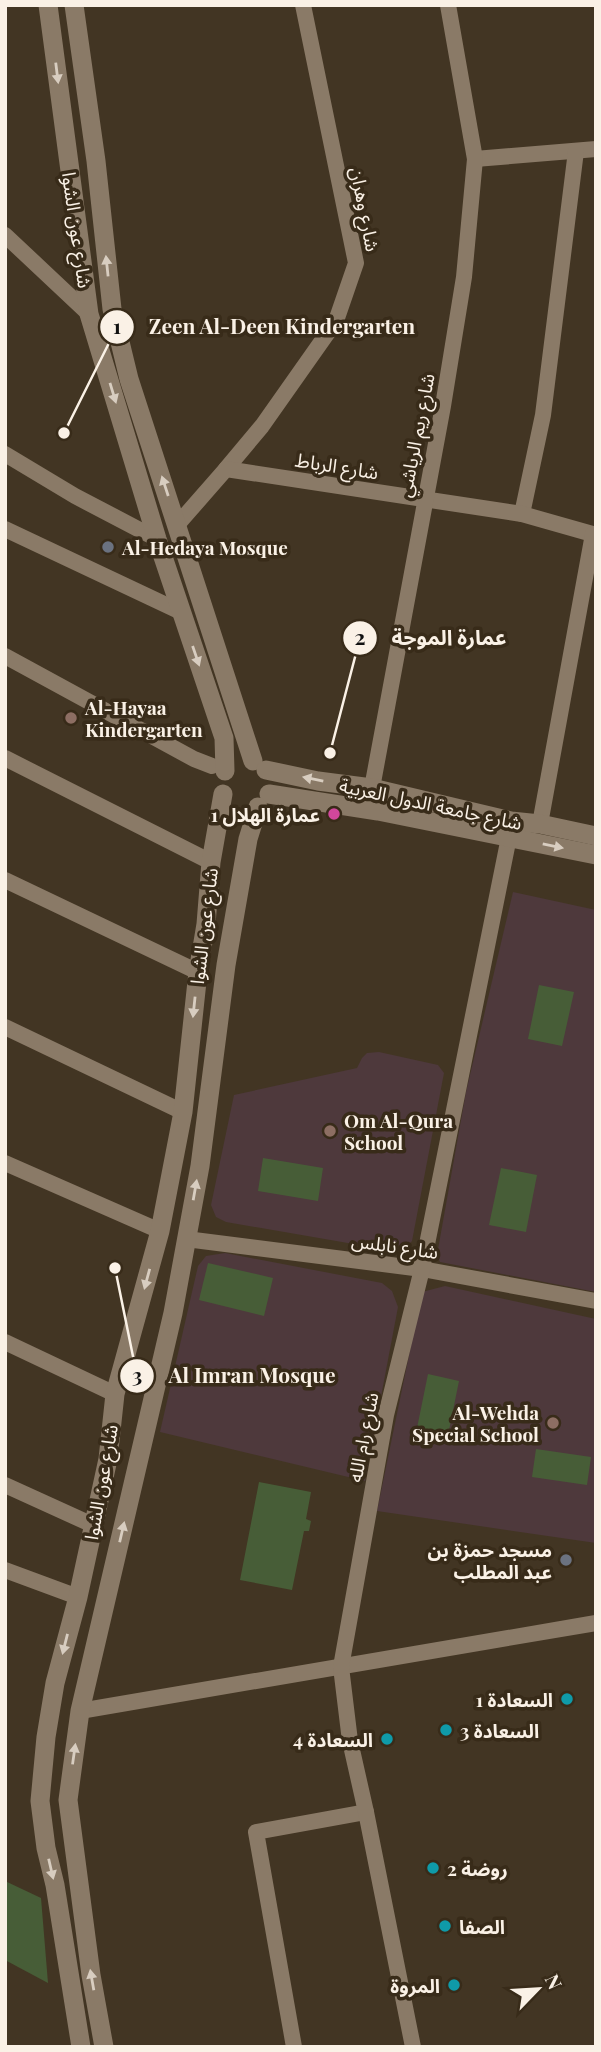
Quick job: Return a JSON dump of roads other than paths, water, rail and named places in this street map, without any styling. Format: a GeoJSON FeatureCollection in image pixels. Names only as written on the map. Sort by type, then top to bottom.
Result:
{"type":"FeatureCollection","features":[{"type":"Feature","properties":{"kind":"main road","name":"شارع عون الشوا"},"geometry":{"type":"LineString","coordinates":[[48,5],[89,314],[157,539],[224,738],[218,768]]}},
{"type":"Feature","properties":{"kind":"main road","name":"شارع عون الشوا"},"geometry":{"type":"LineString","coordinates":[[74,5],[96,161],[112,309],[129,379],[259,765]]}},
{"type":"Feature","properties":{"kind":"main road"},"geometry":{"type":"LineString","coordinates":[[237,761],[259,765],[269,777],[264,800],[250,810],[234,807],[223,794],[218,768],[237,761]]}},
{"type":"Feature","properties":{"kind":"main road","name":"شارع جامعة الدول العربية"},"geometry":{"type":"LineString","coordinates":[[259,765],[318,781],[372,788],[511,821],[596,836]]}},
{"type":"Feature","properties":{"kind":"main road","name":"شارع عون الشوا"},"geometry":{"type":"LineString","coordinates":[[81,2047],[40,1801],[46,1737],[55,1684],[78,1597],[108,1459],[115,1394],[160,1231],[183,1112],[211,862],[223,794]]}},
{"type":"Feature","properties":{"kind":"main road","name":"شارع عون الشوا"},"geometry":{"type":"LineString","coordinates":[[104,2047],[91,1975],[68,1800],[80,1711],[170,1327],[200,1166],[226,965],[248,839],[264,800]]}},
{"type":"Feature","properties":{"kind":"main road","name":"شارع جامعة الدول العربية"},"geometry":{"type":"LineString","coordinates":[[264,800],[378,811],[596,855]]}},
{"type":"Feature","properties":{"kind":"street","name":"شارع وهران"},"geometry":{"type":"LineString","coordinates":[[226,469],[262,426],[336,321],[356,263],[303,5]]}},
{"type":"Feature","properties":{"kind":"street","name":"شارع ريم الرياشي"},"geometry":{"type":"LineString","coordinates":[[372,788],[462,290],[475,159],[448,5]]}},
{"type":"Feature","properties":{"kind":"street"},"geometry":{"type":"LineString","coordinates":[[475,159],[596,149]]}},
{"type":"Feature","properties":{"kind":"street"},"geometry":{"type":"LineString","coordinates":[[522,514],[543,415],[576,151]]}},
{"type":"Feature","properties":{"kind":"street"},"geometry":{"type":"LineString","coordinates":[[5,235],[89,314]]}},
{"type":"Feature","properties":{"kind":"street"},"geometry":{"type":"LineString","coordinates":[[5,454],[75,496],[157,539]]}},
{"type":"Feature","properties":{"kind":"street"},"geometry":{"type":"LineString","coordinates":[[177,525],[226,469]]}},
{"type":"Feature","properties":{"kind":"street","name":"شارع الرباط"},"geometry":{"type":"LineString","coordinates":[[226,469],[522,514],[594,534]]}},
{"type":"Feature","properties":{"kind":"street"},"geometry":{"type":"LineString","coordinates":[[5,529],[181,612]]}},
{"type":"Feature","properties":{"kind":"street"},"geometry":{"type":"LineString","coordinates":[[540,824],[594,534]]}},
{"type":"Feature","properties":{"kind":"street"},"geometry":{"type":"LineString","coordinates":[[5,656],[194,759],[218,768]]}},
{"type":"Feature","properties":{"kind":"street"},"geometry":{"type":"LineString","coordinates":[[5,758],[211,862]]}},
{"type":"Feature","properties":{"kind":"street","name":"شارع رام الله"},"geometry":{"type":"LineString","coordinates":[[413,2047],[350,1741],[341,1667],[386,1415],[422,1269],[509,837]]}},
{"type":"Feature","properties":{"kind":"street"},"geometry":{"type":"LineString","coordinates":[[5,880],[198,972]]}},
{"type":"Feature","properties":{"kind":"street"},"geometry":{"type":"LineString","coordinates":[[5,1027],[183,1112]]}},
{"type":"Feature","properties":{"kind":"street"},"geometry":{"type":"LineString","coordinates":[[5,1163],[160,1231]]}},
{"type":"Feature","properties":{"kind":"street","name":"شارع نابلس"},"geometry":{"type":"LineString","coordinates":[[186,1239],[422,1269],[596,1301]]}},
{"type":"Feature","properties":{"kind":"street"},"geometry":{"type":"LineString","coordinates":[[5,1342],[115,1394]]}},
{"type":"Feature","properties":{"kind":"street"},"geometry":{"type":"LineString","coordinates":[[5,1485],[93,1525]]}},
{"type":"Feature","properties":{"kind":"street"},"geometry":{"type":"LineString","coordinates":[[5,1570],[78,1597]]}},
{"type":"Feature","properties":{"kind":"street"},"geometry":{"type":"LineString","coordinates":[[80,1711],[596,1623]]}},
{"type":"Feature","properties":{"kind":"street"},"geometry":{"type":"LineString","coordinates":[[294,2047],[256,1832],[366,1812]]}},
{"type":"Feature","properties":{"kind":"place","name":"Zeen Al-Deen Kindergarten"},"geometry":{"type":"Point","coordinates":[64,433]}},
{"type":"Feature","properties":{"kind":"place","name":"Al-Hedaya Mosque"},"geometry":{"type":"Point","coordinates":[108,547]}},
{"type":"Feature","properties":{"kind":"place","name":"Al-Hayaa Kindergarten"},"geometry":{"type":"Point","coordinates":[71,718]}},
{"type":"Feature","properties":{"kind":"place","name":"عمارة الموجة"},"geometry":{"type":"Point","coordinates":[330,753]}},
{"type":"Feature","properties":{"kind":"place","name":"عمارة الهلال 1"},"geometry":{"type":"Point","coordinates":[334,814]}},
{"type":"Feature","properties":{"kind":"place","name":"Om Al-Qura School"},"geometry":{"type":"Point","coordinates":[330,1131]}},
{"type":"Feature","properties":{"kind":"place","name":"Al Imran Mosque"},"geometry":{"type":"Point","coordinates":[115,1268]}},
{"type":"Feature","properties":{"kind":"place","name":"Al-Wehda Special School"},"geometry":{"type":"Point","coordinates":[553,1423]}},
{"type":"Feature","properties":{"kind":"place","name":"مسجد حمزة بن عبد المطلب"},"geometry":{"type":"Point","coordinates":[566,1560]}},
{"type":"Feature","properties":{"kind":"place","name":"السعادة 1"},"geometry":{"type":"Point","coordinates":[567,1699]}},
{"type":"Feature","properties":{"kind":"place","name":"السعادة 3"},"geometry":{"type":"Point","coordinates":[446,1730]}},
{"type":"Feature","properties":{"kind":"place","name":"السعادة 4"},"geometry":{"type":"Point","coordinates":[387,1739]}},
{"type":"Feature","properties":{"kind":"place","name":"روضة 2"},"geometry":{"type":"Point","coordinates":[433,1868]}},
{"type":"Feature","properties":{"kind":"place","name":"الصفا"},"geometry":{"type":"Point","coordinates":[445,1926]}},
{"type":"Feature","properties":{"kind":"place","name":"المروة"},"geometry":{"type":"Point","coordinates":[454,1985]}}]}
